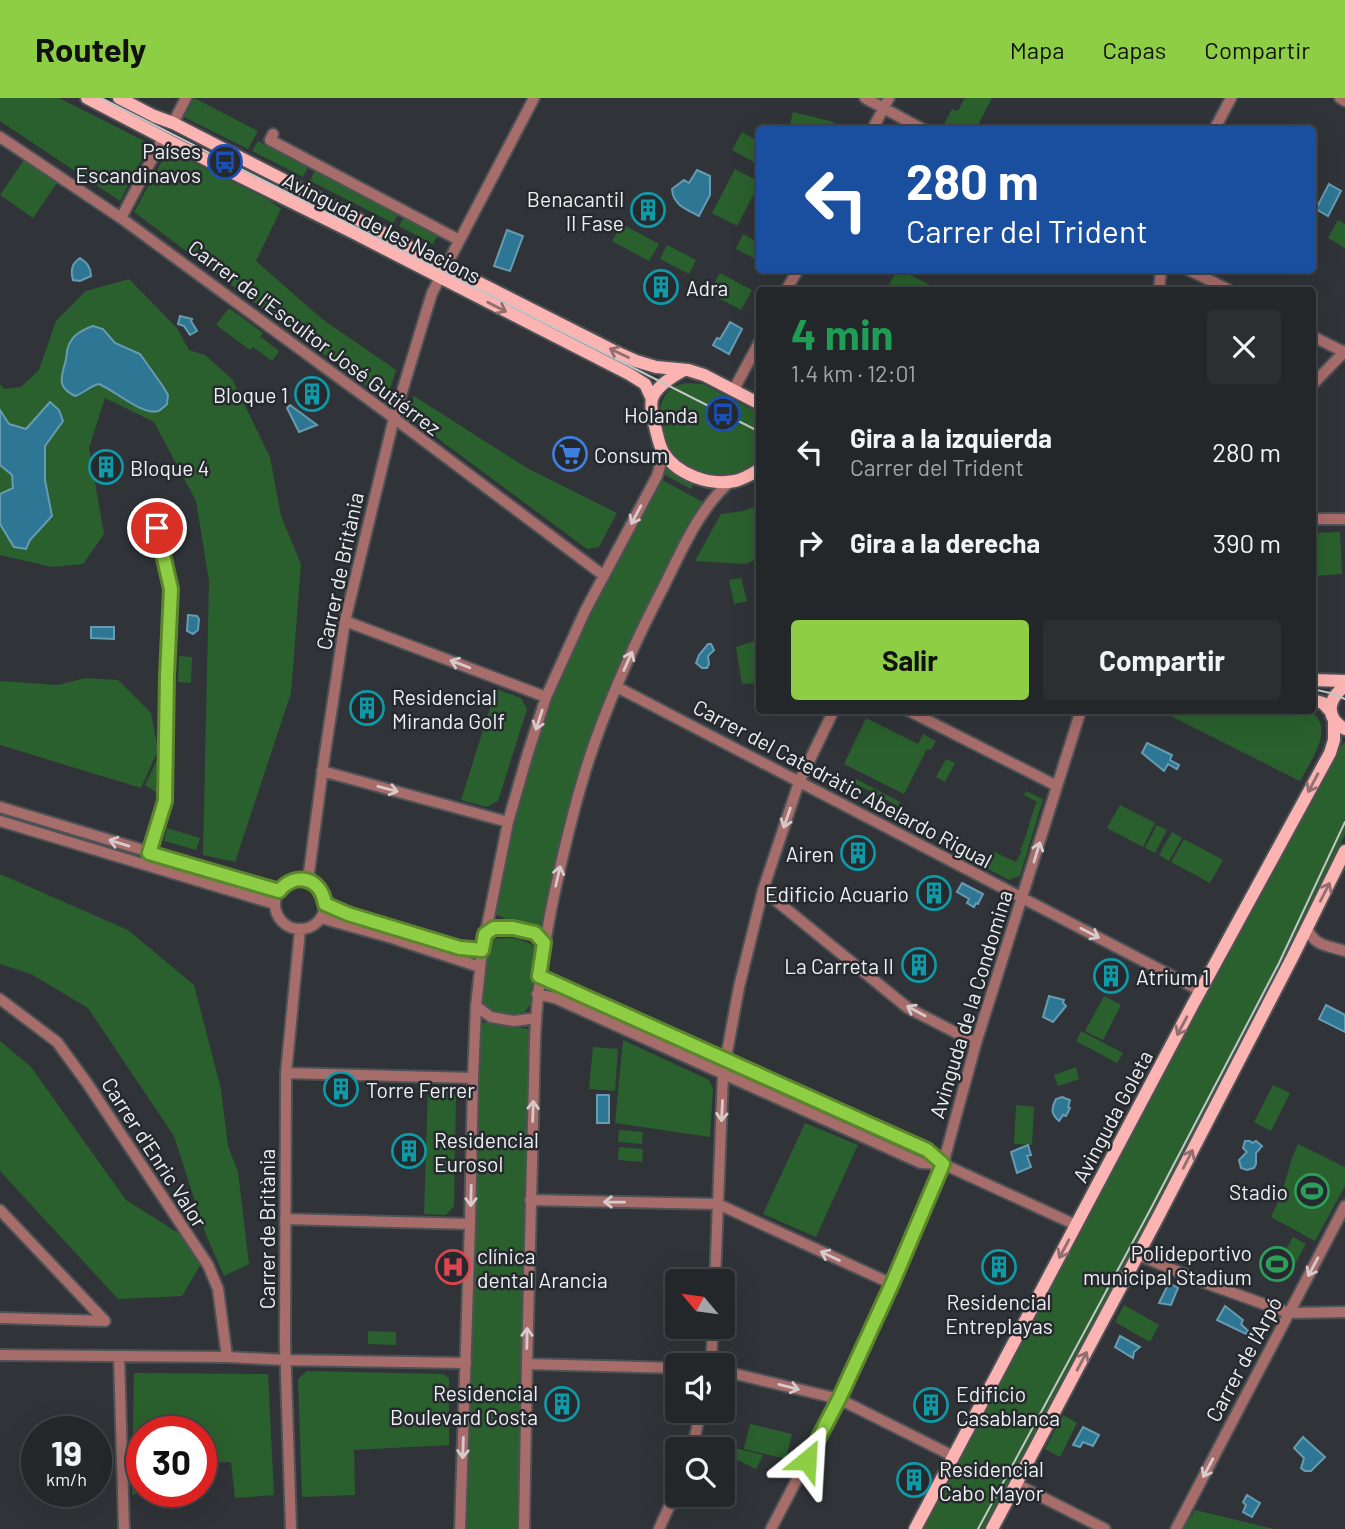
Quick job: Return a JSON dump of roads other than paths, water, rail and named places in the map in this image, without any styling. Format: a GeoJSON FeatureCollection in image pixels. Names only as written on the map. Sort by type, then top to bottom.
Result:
{"type":"FeatureCollection","features":[{"type":"Feature","properties":{"kind":"main road","name":"Avinguda de les Nacions"},"geometry":{"type":"LineString","coordinates":[[87,98],[163,138],[636,361],[704,375],[756,402]]}},
{"type":"Feature","properties":{"kind":"main road","name":"Avinguda de les Nacions"},"geometry":{"type":"LineString","coordinates":[[119,98],[279,177],[629,374],[645,384],[652,399]]}},
{"type":"Feature","properties":{"kind":"main road"},"geometry":{"type":"LineString","coordinates":[[684,370],[671,377],[652,399],[653,417],[664,453],[679,469],[693,477],[713,482],[731,481],[756,472]]}},
{"type":"Feature","properties":{"kind":"main road"},"geometry":{"type":"LineString","coordinates":[[1316,680],[1345,683]]}},
{"type":"Feature","properties":{"kind":"main road","name":"Avinguda Goleta"},"geometry":{"type":"LineString","coordinates":[[915,1529],[1329,753],[1334,740],[1331,702],[1345,683]]}},
{"type":"Feature","properties":{"kind":"main road"},"geometry":{"type":"LineString","coordinates":[[1316,700],[1323,703],[1345,729]]}},
{"type":"Feature","properties":{"kind":"main road"},"geometry":{"type":"LineString","coordinates":[[992,1529],[1138,1255],[1345,851]]}},
{"type":"Feature","properties":{"kind":"street"},"geometry":{"type":"LineString","coordinates":[[173,123],[186,98]]}},
{"type":"Feature","properties":{"kind":"street","name":"Carrer de Britània"},"geometry":{"type":"LineString","coordinates":[[308,880],[345,621],[394,418],[432,293],[534,98]]}},
{"type":"Feature","properties":{"kind":"street"},"geometry":{"type":"LineString","coordinates":[[864,98],[886,103],[918,126]]}},
{"type":"Feature","properties":{"kind":"street"},"geometry":{"type":"LineString","coordinates":[[1216,126],[1231,98]]}},
{"type":"Feature","properties":{"kind":"street"},"geometry":{"type":"LineString","coordinates":[[1340,98],[1345,101]]}},
{"type":"Feature","properties":{"kind":"street"},"geometry":{"type":"LineString","coordinates":[[874,126],[886,103]]}},
{"type":"Feature","properties":{"kind":"street","name":"Avinguda de les Nacions"},"geometry":{"type":"LineString","coordinates":[[273,134],[270,140],[459,240]]}},
{"type":"Feature","properties":{"kind":"street","name":"Carrer de l'Escultor José Gutiérrez"},"geometry":{"type":"LineString","coordinates":[[0,137],[121,218],[603,575]]}},
{"type":"Feature","properties":{"kind":"street"},"geometry":{"type":"LineString","coordinates":[[121,218],[163,138]]}},
{"type":"Feature","properties":{"kind":"street"},"geometry":{"type":"LineString","coordinates":[[1195,273],[1223,287]]}},
{"type":"Feature","properties":{"kind":"street"},"geometry":{"type":"LineString","coordinates":[[1316,337],[1344,352],[1316,381]]}},
{"type":"Feature","properties":{"kind":"street"},"geometry":{"type":"LineString","coordinates":[[734,389],[756,348]]}},
{"type":"Feature","properties":{"kind":"street"},"geometry":{"type":"LineString","coordinates":[[460,1529],[473,1078],[480,967],[485,934],[508,822],[546,696],[603,575],[657,476],[664,453]]}},
{"type":"Feature","properties":{"kind":"street"},"geometry":{"type":"LineString","coordinates":[[524,1529],[536,1018],[544,943],[572,815],[596,739],[617,687],[645,622],[678,557],[708,505],[731,481]]}},
{"type":"Feature","properties":{"kind":"street"},"geometry":{"type":"LineString","coordinates":[[1316,519],[1345,519]]}},
{"type":"Feature","properties":{"kind":"street"},"geometry":{"type":"LineString","coordinates":[[149,853],[165,801],[171,589],[157,528]]}},
{"type":"Feature","properties":{"kind":"street"},"geometry":{"type":"LineString","coordinates":[[345,621],[546,696]]}},
{"type":"Feature","properties":{"kind":"street","name":"Carrer del Catedràtic Abelardo Rigual"},"geometry":{"type":"LineString","coordinates":[[617,687],[1201,991]]}},
{"type":"Feature","properties":{"kind":"street"},"geometry":{"type":"LineString","coordinates":[[715,1269],[723,1074],[739,987],[763,890],[799,782],[832,714]]}},
{"type":"Feature","properties":{"kind":"street"},"geometry":{"type":"LineString","coordinates":[[915,714],[1057,786]]}},
{"type":"Feature","properties":{"kind":"street","name":"Avinguda de la Condomina"},"geometry":{"type":"LineString","coordinates":[[771,1529],[839,1399],[943,1164],[976,1043],[1080,714]]}},
{"type":"Feature","properties":{"kind":"street"},"geometry":{"type":"LineString","coordinates":[[322,771],[508,822]]}},
{"type":"Feature","properties":{"kind":"street"},"geometry":{"type":"LineString","coordinates":[[0,807],[279,891]]}},
{"type":"Feature","properties":{"kind":"street"},"geometry":{"type":"LineString","coordinates":[[0,821],[275,904]]}},
{"type":"Feature","properties":{"kind":"street"},"geometry":{"type":"LineString","coordinates":[[308,880],[320,890],[325,904],[321,918],[308,928],[292,929],[285,925],[276,912],[275,904],[279,891],[291,881],[308,880]]}},
{"type":"Feature","properties":{"kind":"street"},"geometry":{"type":"LineString","coordinates":[[763,890],[908,1008],[976,1043]]}},
{"type":"Feature","properties":{"kind":"street"},"geometry":{"type":"LineString","coordinates":[[325,904],[348,914],[460,948],[482,950]]}},
{"type":"Feature","properties":{"kind":"street"},"geometry":{"type":"LineString","coordinates":[[321,918],[480,967]]}},
{"type":"Feature","properties":{"kind":"street"},"geometry":{"type":"LineString","coordinates":[[485,934],[494,928],[513,928],[535,933],[544,943]]}},
{"type":"Feature","properties":{"kind":"street"},"geometry":{"type":"LineString","coordinates":[[1307,928],[1315,942]]}},
{"type":"Feature","properties":{"kind":"street","name":"Carrer de Britània"},"geometry":{"type":"LineString","coordinates":[[291,1529],[286,1360],[286,1073],[300,930]]}},
{"type":"Feature","properties":{"kind":"street"},"geometry":{"type":"LineString","coordinates":[[1296,951],[1305,944],[1315,942],[1345,951]]}},
{"type":"Feature","properties":{"kind":"street"},"geometry":{"type":"LineString","coordinates":[[539,976],[927,1150],[943,1164],[1076,1225]]}},
{"type":"Feature","properties":{"kind":"street"},"geometry":{"type":"LineString","coordinates":[[537,994],[555,998],[921,1163],[943,1164]]}},
{"type":"Feature","properties":{"kind":"street","name":"Carrer d'Enric Valor"},"geometry":{"type":"LineString","coordinates":[[0,999],[57,1042],[208,1265],[218,1289],[227,1357]]}},
{"type":"Feature","properties":{"kind":"street"},"geometry":{"type":"LineString","coordinates":[[477,1006],[491,1017],[514,1021],[536,1018]]}},
{"type":"Feature","properties":{"kind":"street"},"geometry":{"type":"LineString","coordinates":[[286,1073],[473,1078]]}},
{"type":"Feature","properties":{"kind":"street"},"geometry":{"type":"LineString","coordinates":[[530,1200],[718,1204],[892,1284]]}},
{"type":"Feature","properties":{"kind":"street","name":"Carrer de l'Arpó"},"geometry":{"type":"LineString","coordinates":[[1175,1529],[1345,1206]]}},
{"type":"Feature","properties":{"kind":"street"},"geometry":{"type":"LineString","coordinates":[[0,1210],[105,1321],[0,1318]]}},
{"type":"Feature","properties":{"kind":"street"},"geometry":{"type":"LineString","coordinates":[[285,1219],[470,1224]]}},
{"type":"Feature","properties":{"kind":"street"},"geometry":{"type":"LineString","coordinates":[[1138,1255],[1289,1313],[1345,1312]]}},
{"type":"Feature","properties":{"kind":"street"},"geometry":{"type":"LineString","coordinates":[[0,1355],[466,1363]]}},
{"type":"Feature","properties":{"kind":"street"},"geometry":{"type":"LineString","coordinates":[[119,1356],[124,1529]]}},
{"type":"Feature","properties":{"kind":"street"},"geometry":{"type":"LineString","coordinates":[[527,1364],[665,1368]]}},
{"type":"Feature","properties":{"kind":"street"},"geometry":{"type":"LineString","coordinates":[[735,1374],[839,1399],[953,1456]]}},
{"type":"Feature","properties":{"kind":"street"},"geometry":{"type":"LineString","coordinates":[[1016,1484],[1105,1529]]}},
{"type":"Feature","properties":{"kind":"street"},"geometry":{"type":"LineString","coordinates":[[659,1529],[669,1507]]}},
{"type":"Feature","properties":{"kind":"water"},"geometry":{"type":"Polygon","coordinates":[[[697,170],[710,176],[710,195],[699,216],[678,203],[672,189],[684,180],[689,183],[697,170]]]}},
{"type":"Feature","properties":{"kind":"water"},"geometry":{"type":"Polygon","coordinates":[[[1329,184],[1341,191],[1328,216],[1316,209],[1329,184]]]}},
{"type":"Feature","properties":{"kind":"water"},"geometry":{"type":"Polygon","coordinates":[[[507,230],[523,236],[510,271],[494,266],[507,230]]]}},
{"type":"Feature","properties":{"kind":"water"},"geometry":{"type":"Polygon","coordinates":[[[80,258],[88,265],[91,276],[80,281],[73,280],[72,267],[80,258]]]}},
{"type":"Feature","properties":{"kind":"water"},"geometry":{"type":"Polygon","coordinates":[[[180,316],[192,319],[197,331],[190,335],[184,326],[178,324],[180,316]]]}},
{"type":"Feature","properties":{"kind":"water"},"geometry":{"type":"Polygon","coordinates":[[[730,322],[742,329],[729,354],[713,345],[730,322]]]}},
{"type":"Feature","properties":{"kind":"water"},"geometry":{"type":"Polygon","coordinates":[[[93,326],[103,329],[115,343],[140,354],[168,395],[167,404],[163,408],[152,412],[145,410],[99,384],[75,396],[65,389],[62,378],[67,349],[78,333],[93,326]]]}},
{"type":"Feature","properties":{"kind":"water"},"geometry":{"type":"Polygon","coordinates":[[[50,402],[59,410],[63,421],[45,446],[45,480],[52,516],[30,540],[26,549],[14,547],[0,524],[0,494],[13,488],[12,475],[0,465],[0,410],[9,424],[26,429],[50,402]]]}},
{"type":"Feature","properties":{"kind":"water"},"geometry":{"type":"Polygon","coordinates":[[[290,405],[317,425],[299,432],[287,408],[290,405]]]}},
{"type":"Feature","properties":{"kind":"water"},"geometry":{"type":"Polygon","coordinates":[[[188,615],[197,616],[199,619],[198,630],[193,634],[187,631],[188,615]]]}},
{"type":"Feature","properties":{"kind":"water"},"geometry":{"type":"Polygon","coordinates":[[[91,627],[114,627],[114,639],[91,638],[91,627]]]}},
{"type":"Feature","properties":{"kind":"water"},"geometry":{"type":"Polygon","coordinates":[[[708,644],[711,644],[714,650],[708,656],[707,668],[702,668],[696,663],[708,644]]]}},
{"type":"Feature","properties":{"kind":"water"},"geometry":{"type":"Polygon","coordinates":[[[1147,743],[1172,755],[1170,760],[1179,765],[1177,769],[1168,764],[1164,771],[1142,753],[1147,743]]]}},
{"type":"Feature","properties":{"kind":"water"},"geometry":{"type":"Polygon","coordinates":[[[962,883],[983,894],[974,907],[967,903],[969,899],[957,892],[962,883]]]}},
{"type":"Feature","properties":{"kind":"water"},"geometry":{"type":"Polygon","coordinates":[[[1049,996],[1064,1000],[1066,1006],[1053,1022],[1043,1017],[1049,996]]]}},
{"type":"Feature","properties":{"kind":"water"},"geometry":{"type":"Polygon","coordinates":[[[1326,1005],[1345,1015],[1345,1032],[1319,1019],[1326,1005]]]}},
{"type":"Feature","properties":{"kind":"water"},"geometry":{"type":"Polygon","coordinates":[[[597,1095],[609,1095],[609,1123],[597,1123],[597,1095]]]}},
{"type":"Feature","properties":{"kind":"water"},"geometry":{"type":"Polygon","coordinates":[[[1062,1097],[1070,1100],[1070,1108],[1066,1116],[1063,1115],[1059,1121],[1053,1114],[1053,1109],[1056,1099],[1062,1097]]]}},
{"type":"Feature","properties":{"kind":"water"},"geometry":{"type":"Polygon","coordinates":[[[1245,1141],[1256,1141],[1262,1146],[1256,1153],[1254,1168],[1247,1170],[1241,1168],[1239,1160],[1247,1152],[1243,1148],[1245,1141]]]}},
{"type":"Feature","properties":{"kind":"water"},"geometry":{"type":"Polygon","coordinates":[[[1028,1145],[1031,1155],[1027,1156],[1031,1167],[1017,1173],[1011,1152],[1028,1145]]]}},
{"type":"Feature","properties":{"kind":"water"},"geometry":{"type":"Polygon","coordinates":[[[1169,1283],[1178,1288],[1171,1305],[1159,1303],[1169,1283]]]}},
{"type":"Feature","properties":{"kind":"water"},"geometry":{"type":"Polygon","coordinates":[[[1225,1306],[1243,1320],[1241,1324],[1248,1331],[1246,1334],[1217,1320],[1225,1306]]]}},
{"type":"Feature","properties":{"kind":"water"},"geometry":{"type":"Polygon","coordinates":[[[1120,1336],[1140,1347],[1134,1352],[1133,1358],[1115,1347],[1120,1336]]]}},
{"type":"Feature","properties":{"kind":"water"},"geometry":{"type":"Polygon","coordinates":[[[1083,1427],[1099,1435],[1093,1446],[1083,1442],[1080,1447],[1073,1445],[1083,1427]]]}},
{"type":"Feature","properties":{"kind":"water"},"geometry":{"type":"Polygon","coordinates":[[[1303,1437],[1325,1457],[1311,1471],[1301,1468],[1304,1458],[1294,1448],[1303,1437]]]}},
{"type":"Feature","properties":{"kind":"water"},"geometry":{"type":"Polygon","coordinates":[[[1247,1495],[1260,1503],[1252,1517],[1243,1512],[1246,1505],[1243,1502],[1247,1495]]]}},
{"type":"Feature","properties":{"kind":"tram line"},"geometry":{"type":"LineString","coordinates":[[101,98],[756,430]]}},
{"type":"Feature","properties":{"kind":"tram line"},"geometry":{"type":"LineString","coordinates":[[1316,690],[1345,699]]}},
{"type":"Feature","properties":{"kind":"tram line"},"geometry":{"type":"LineString","coordinates":[[978,1529],[1149,1212],[1279,963],[1345,822]]}},
{"type":"Feature","properties":{"kind":"place","name":"Países Escandinavos"},"geometry":{"type":"Point","coordinates":[225,162]}},
{"type":"Feature","properties":{"kind":"place","name":"Benacantil II Fase"},"geometry":{"type":"Point","coordinates":[648,210]}},
{"type":"Feature","properties":{"kind":"place","name":"Adra"},"geometry":{"type":"Point","coordinates":[661,287]}},
{"type":"Feature","properties":{"kind":"place","name":"Bloque 1"},"geometry":{"type":"Point","coordinates":[312,394]}},
{"type":"Feature","properties":{"kind":"place","name":"Holanda"},"geometry":{"type":"Point","coordinates":[723,414]}},
{"type":"Feature","properties":{"kind":"place","name":"Consum"},"geometry":{"type":"Point","coordinates":[570,454]}},
{"type":"Feature","properties":{"kind":"place","name":"Bloque 4"},"geometry":{"type":"Point","coordinates":[106,467]}},
{"type":"Feature","properties":{"kind":"place","name":"Residencial Miranda Golf"},"geometry":{"type":"Point","coordinates":[367,708]}},
{"type":"Feature","properties":{"kind":"place","name":"Airen"},"geometry":{"type":"Point","coordinates":[858,853]}},
{"type":"Feature","properties":{"kind":"place","name":"Edificio Acuario"},"geometry":{"type":"Point","coordinates":[934,893]}},
{"type":"Feature","properties":{"kind":"place","name":"La Carreta II"},"geometry":{"type":"Point","coordinates":[919,965]}},
{"type":"Feature","properties":{"kind":"place","name":"Atrium 1"},"geometry":{"type":"Point","coordinates":[1111,976]}},
{"type":"Feature","properties":{"kind":"place","name":"Torre Ferrer"},"geometry":{"type":"Point","coordinates":[341,1089]}},
{"type":"Feature","properties":{"kind":"place","name":"Residencial Eurosol"},"geometry":{"type":"Point","coordinates":[409,1151]}},
{"type":"Feature","properties":{"kind":"place","name":"Stadio"},"geometry":{"type":"Point","coordinates":[1312,1191]}},
{"type":"Feature","properties":{"kind":"place","name":"Polideportivo municipal Stadium"},"geometry":{"type":"Point","coordinates":[1277,1264]}},
{"type":"Feature","properties":{"kind":"place","name":"clínica dental Arancia"},"geometry":{"type":"Point","coordinates":[453,1267]}},
{"type":"Feature","properties":{"kind":"place","name":"Residencial Entreplayas"},"geometry":{"type":"Point","coordinates":[999,1267]}},
{"type":"Feature","properties":{"kind":"place","name":"Residencial Boulevard Costa"},"geometry":{"type":"Point","coordinates":[562,1404]}},
{"type":"Feature","properties":{"kind":"place","name":"Edificio Casablanca"},"geometry":{"type":"Point","coordinates":[931,1405]}},
{"type":"Feature","properties":{"kind":"place","name":"Residencial Cabo Mayor"},"geometry":{"type":"Point","coordinates":[914,1480]}}]}
